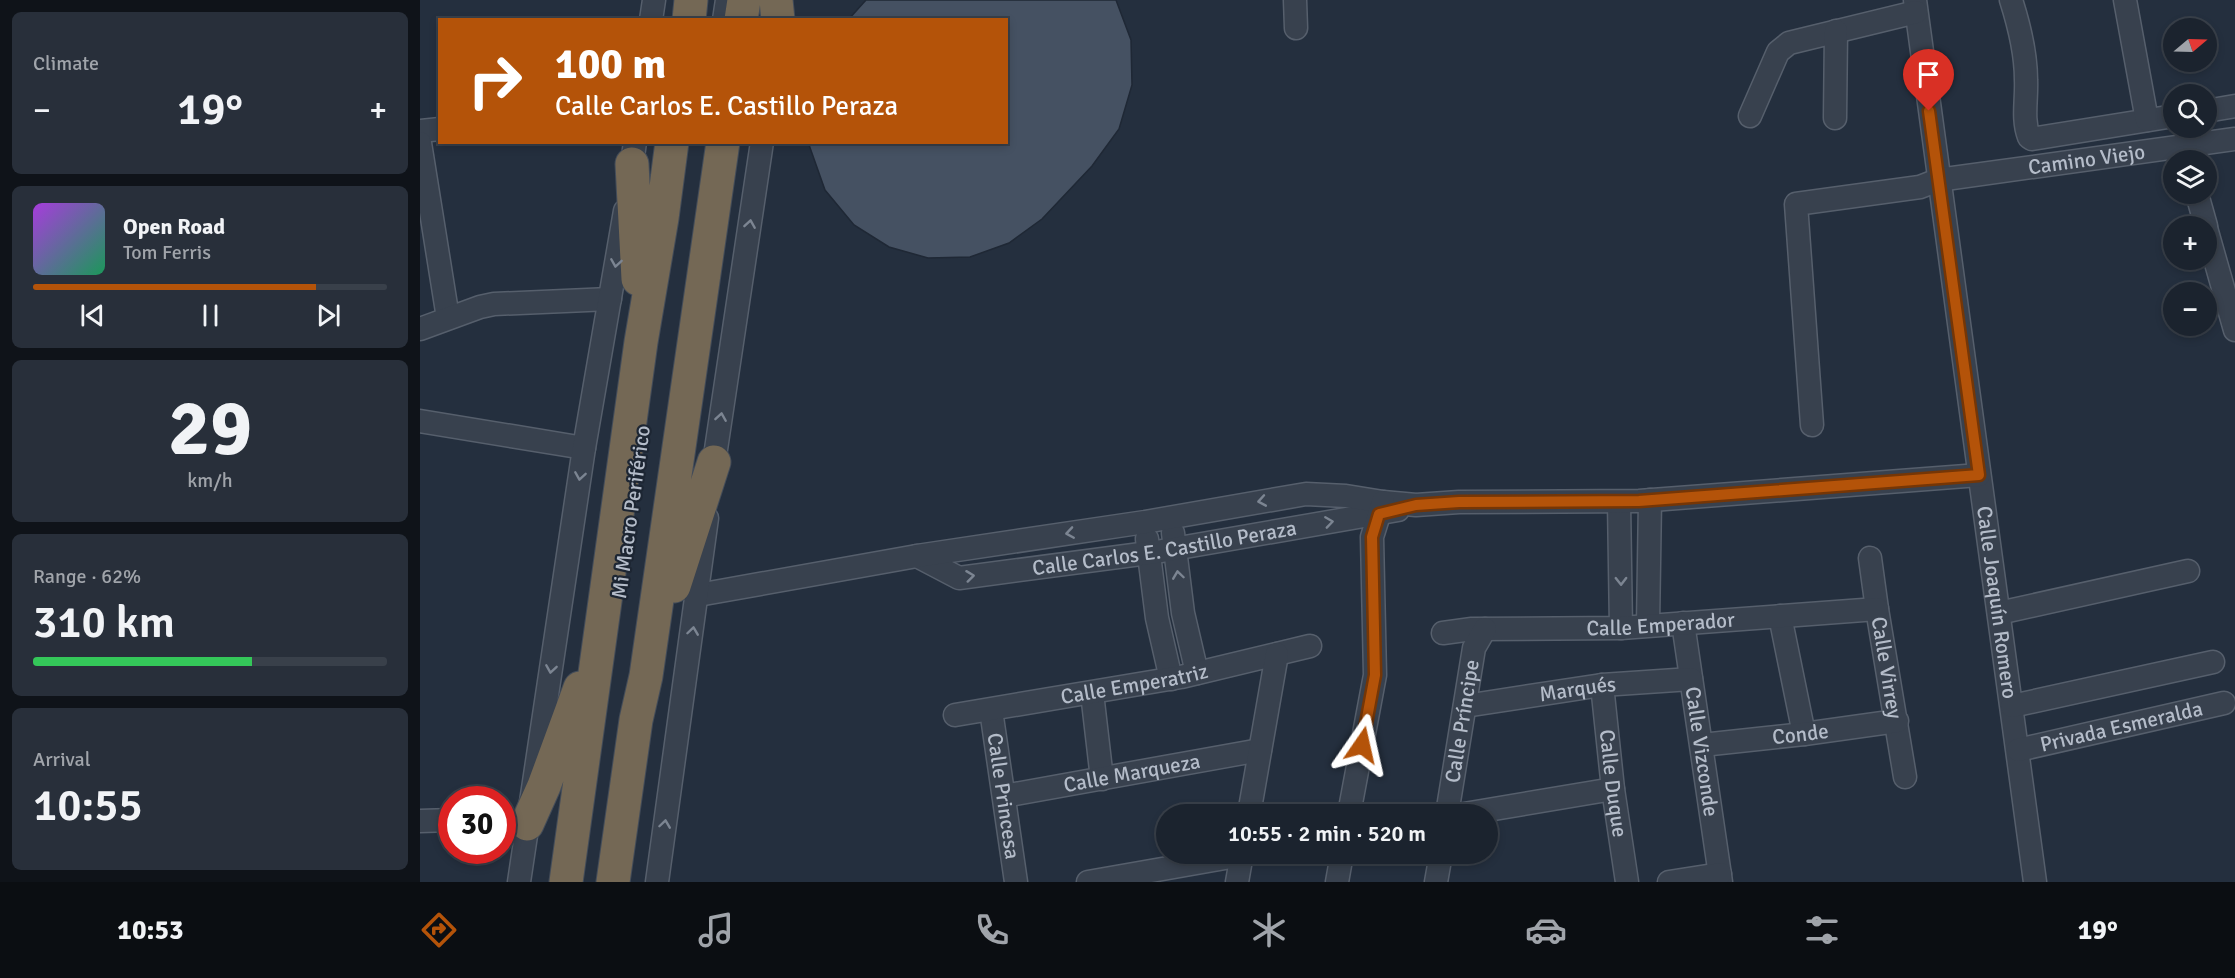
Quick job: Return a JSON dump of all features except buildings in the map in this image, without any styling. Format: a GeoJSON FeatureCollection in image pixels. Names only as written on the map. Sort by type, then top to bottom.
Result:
{"type":"FeatureCollection","features":[{"type":"Feature","properties":{"kind":"highway"},"geometry":{"type":"LineString","coordinates":[[689,18],[692,0]]}},
{"type":"Feature","properties":{"kind":"highway"},"geometry":{"type":"LineString","coordinates":[[741,18],[744,0]]}},
{"type":"Feature","properties":{"kind":"highway"},"geometry":{"type":"LineString","coordinates":[[776,0],[779,18]]}},
{"type":"Feature","properties":{"kind":"highway"},"geometry":{"type":"LineString","coordinates":[[566,882],[672,144]]}},
{"type":"Feature","properties":{"kind":"highway"},"geometry":{"type":"LineString","coordinates":[[613,882],[636,720],[646,676],[723,144]]}},
{"type":"Feature","properties":{"kind":"highway"},"geometry":{"type":"LineString","coordinates":[[634,153],[642,342]]}},
{"type":"Feature","properties":{"kind":"highway"},"geometry":{"type":"LineString","coordinates":[[646,676],[714,462]]}},
{"type":"Feature","properties":{"kind":"highway"},"geometry":{"type":"LineString","coordinates":[[516,823],[544,786],[603,624]]}},
{"type":"Feature","properties":{"kind":"street"},"geometry":{"type":"LineString","coordinates":[[651,18],[654,0]]}},
{"type":"Feature","properties":{"kind":"street"},"geometry":{"type":"LineString","coordinates":[[703,18],[706,0]]}},
{"type":"Feature","properties":{"kind":"street"},"geometry":{"type":"LineString","coordinates":[[724,18],[727,0]]}},
{"type":"Feature","properties":{"kind":"street"},"geometry":{"type":"LineString","coordinates":[[779,18],[783,0]]}},
{"type":"Feature","properties":{"kind":"street"},"geometry":{"type":"LineString","coordinates":[[1295,0],[1296,27]]}},
{"type":"Feature","properties":{"kind":"street"},"geometry":{"type":"LineString","coordinates":[[2011,0],[2022,44],[2026,78],[2025,114],[2029,137],[2163,118]]}},
{"type":"Feature","properties":{"kind":"street"},"geometry":{"type":"LineString","coordinates":[[2125,0],[2147,120]]}},
{"type":"Feature","properties":{"kind":"street"},"geometry":{"type":"LineString","coordinates":[[1750,116],[1782,46],[1789,42],[1836,31],[1916,6]]}},
{"type":"Feature","properties":{"kind":"street","name":"Calle Joaquín Romero"},"geometry":{"type":"LineString","coordinates":[[1916,6],[1938,180],[2036,882]]}},
{"type":"Feature","properties":{"kind":"street"},"geometry":{"type":"LineString","coordinates":[[1835,118],[1836,31]]}},
{"type":"Feature","properties":{"kind":"street"},"geometry":{"type":"LineString","coordinates":[[2217,109],[2235,106]]}},
{"type":"Feature","properties":{"kind":"street"},"geometry":{"type":"LineString","coordinates":[[420,131],[438,129]]}},
{"type":"Feature","properties":{"kind":"street","name":"Camino Viejo"},"geometry":{"type":"LineString","coordinates":[[2196,150],[2235,139]]}},
{"type":"Feature","properties":{"kind":"street"},"geometry":{"type":"LineString","coordinates":[[420,142],[448,318]]}},
{"type":"Feature","properties":{"kind":"street","name":"Mi Macro Periférico"},"geometry":{"type":"LineString","coordinates":[[576,882],[685,144]]}},
{"type":"Feature","properties":{"kind":"street","name":"Mi Macro Periférico"},"geometry":{"type":"LineString","coordinates":[[601,882],[706,144]]}},
{"type":"Feature","properties":{"kind":"street"},"geometry":{"type":"LineString","coordinates":[[657,882],[698,596],[714,462],[762,144]]}},
{"type":"Feature","properties":{"kind":"street"},"geometry":{"type":"LineString","coordinates":[[516,819],[584,448],[634,153]]}},
{"type":"Feature","properties":{"kind":"street","name":"Camino Viejo"},"geometry":{"type":"LineString","coordinates":[[1812,425],[1796,204],[1920,187],[1938,180],[2163,156]]}},
{"type":"Feature","properties":{"kind":"street"},"geometry":{"type":"LineString","coordinates":[[2217,266],[2235,330]]}},
{"type":"Feature","properties":{"kind":"street"},"geometry":{"type":"LineString","coordinates":[[420,329],[494,304],[610,299]]}},
{"type":"Feature","properties":{"kind":"street"},"geometry":{"type":"LineString","coordinates":[[420,421],[584,448]]}},
{"type":"Feature","properties":{"kind":"street","name":"Calle Carlos E. Castillo Peraza"},"geometry":{"type":"LineString","coordinates":[[917,556],[959,578],[1175,549],[1381,508],[1459,502],[1618,502],[1979,475]]}},
{"type":"Feature","properties":{"kind":"street","name":"Calle Carlos E. Castillo Peraza"},"geometry":{"type":"LineString","coordinates":[[698,596],[917,556],[1145,522],[1306,494],[1346,496],[1381,508]]}},
{"type":"Feature","properties":{"kind":"street"},"geometry":{"type":"LineString","coordinates":[[1648,625],[1650,500]]}},
{"type":"Feature","properties":{"kind":"street"},"geometry":{"type":"LineString","coordinates":[[1618,502],[1621,628]]}},
{"type":"Feature","properties":{"kind":"street"},"geometry":{"type":"LineString","coordinates":[[1351,804],[1375,675],[1372,537],[1381,508]]}},
{"type":"Feature","properties":{"kind":"street"},"geometry":{"type":"LineString","coordinates":[[1171,516],[1183,613],[1197,673]]}},
{"type":"Feature","properties":{"kind":"street"},"geometry":{"type":"LineString","coordinates":[[1145,522],[1157,618],[1171,679]]}},
{"type":"Feature","properties":{"kind":"street"},"geometry":{"type":"LineString","coordinates":[[1619,546],[1649,546]]}},
{"type":"Feature","properties":{"kind":"street","name":"Calle Virrey"},"geometry":{"type":"LineString","coordinates":[[1870,558],[1905,777]]}},
{"type":"Feature","properties":{"kind":"street"},"geometry":{"type":"LineString","coordinates":[[1999,613],[2188,572]]}},
{"type":"Feature","properties":{"kind":"street","name":"Calle Emperador"},"geometry":{"type":"LineString","coordinates":[[1443,633],[1485,629],[1621,628],[1877,609]]}},
{"type":"Feature","properties":{"kind":"street"},"geometry":{"type":"LineString","coordinates":[[1157,618],[1183,613]]}},
{"type":"Feature","properties":{"kind":"street"},"geometry":{"type":"LineString","coordinates":[[1780,616],[1804,734]]}},
{"type":"Feature","properties":{"kind":"street","name":"Calle Vizconde"},"geometry":{"type":"LineString","coordinates":[[1683,623],[1720,878]]}},
{"type":"Feature","properties":{"kind":"street","name":"Calle Príncipe"},"geometry":{"type":"LineString","coordinates":[[1449,804],[1474,648],[1485,629]]}},
{"type":"Feature","properties":{"kind":"street","name":"Calle Emperatriz"},"geometry":{"type":"LineString","coordinates":[[955,715],[1171,679],[1310,646]]}},
{"type":"Feature","properties":{"kind":"street"},"geometry":{"type":"LineString","coordinates":[[1251,804],[1277,654]]}},
{"type":"Feature","properties":{"kind":"street"},"geometry":{"type":"LineString","coordinates":[[2012,706],[2213,662]]}},
{"type":"Feature","properties":{"kind":"street","name":"Marqués"},"geometry":{"type":"LineString","coordinates":[[1465,706],[1602,685],[1691,679]]}},
{"type":"Feature","properties":{"kind":"street","name":"Calle Duque"},"geometry":{"type":"LineString","coordinates":[[1602,685],[1613,789],[1627,882]]}},
{"type":"Feature","properties":{"kind":"street"},"geometry":{"type":"LineString","coordinates":[[1092,693],[1102,778]]}},
{"type":"Feature","properties":{"kind":"street","name":"Privada Esmeralda"},"geometry":{"type":"LineString","coordinates":[[2018,750],[2224,702]]}},
{"type":"Feature","properties":{"kind":"street","name":"Calle Princesa"},"geometry":{"type":"LineString","coordinates":[[991,710],[1016,882]]}},
{"type":"Feature","properties":{"kind":"street","name":"Conde"},"geometry":{"type":"LineString","coordinates":[[1702,745],[1897,721]]}},
{"type":"Feature","properties":{"kind":"street","name":"Calle Marqueza"},"geometry":{"type":"LineString","coordinates":[[1004,796],[1260,750]]}},
{"type":"Feature","properties":{"kind":"street"},"geometry":{"type":"LineString","coordinates":[[1498,808],[1613,789]]}},
{"type":"Feature","properties":{"kind":"street"},"geometry":{"type":"LineString","coordinates":[[420,821],[438,820]]}},
{"type":"Feature","properties":{"kind":"street"},"geometry":{"type":"LineString","coordinates":[[516,838],[519,882]]}},
{"type":"Feature","properties":{"kind":"street"},"geometry":{"type":"LineString","coordinates":[[1088,882],[1187,864]]}},
{"type":"Feature","properties":{"kind":"street"},"geometry":{"type":"LineString","coordinates":[[1237,882],[1240,864]]}},
{"type":"Feature","properties":{"kind":"street"},"geometry":{"type":"LineString","coordinates":[[1336,882],[1340,864]]}},
{"type":"Feature","properties":{"kind":"street"},"geometry":{"type":"LineString","coordinates":[[1437,882],[1440,864]]}},
{"type":"Feature","properties":{"kind":"street"},"geometry":{"type":"LineString","coordinates":[[1669,882],[1720,878]]}},
{"type":"Feature","properties":{"kind":"route"},"geometry":{"type":"LineString","coordinates":[[1362,745],[1375,675],[1375,578],[1372,537],[1379,514],[1416,505],[1459,502],[1639,501],[1979,475],[1929,111]]}}]}
